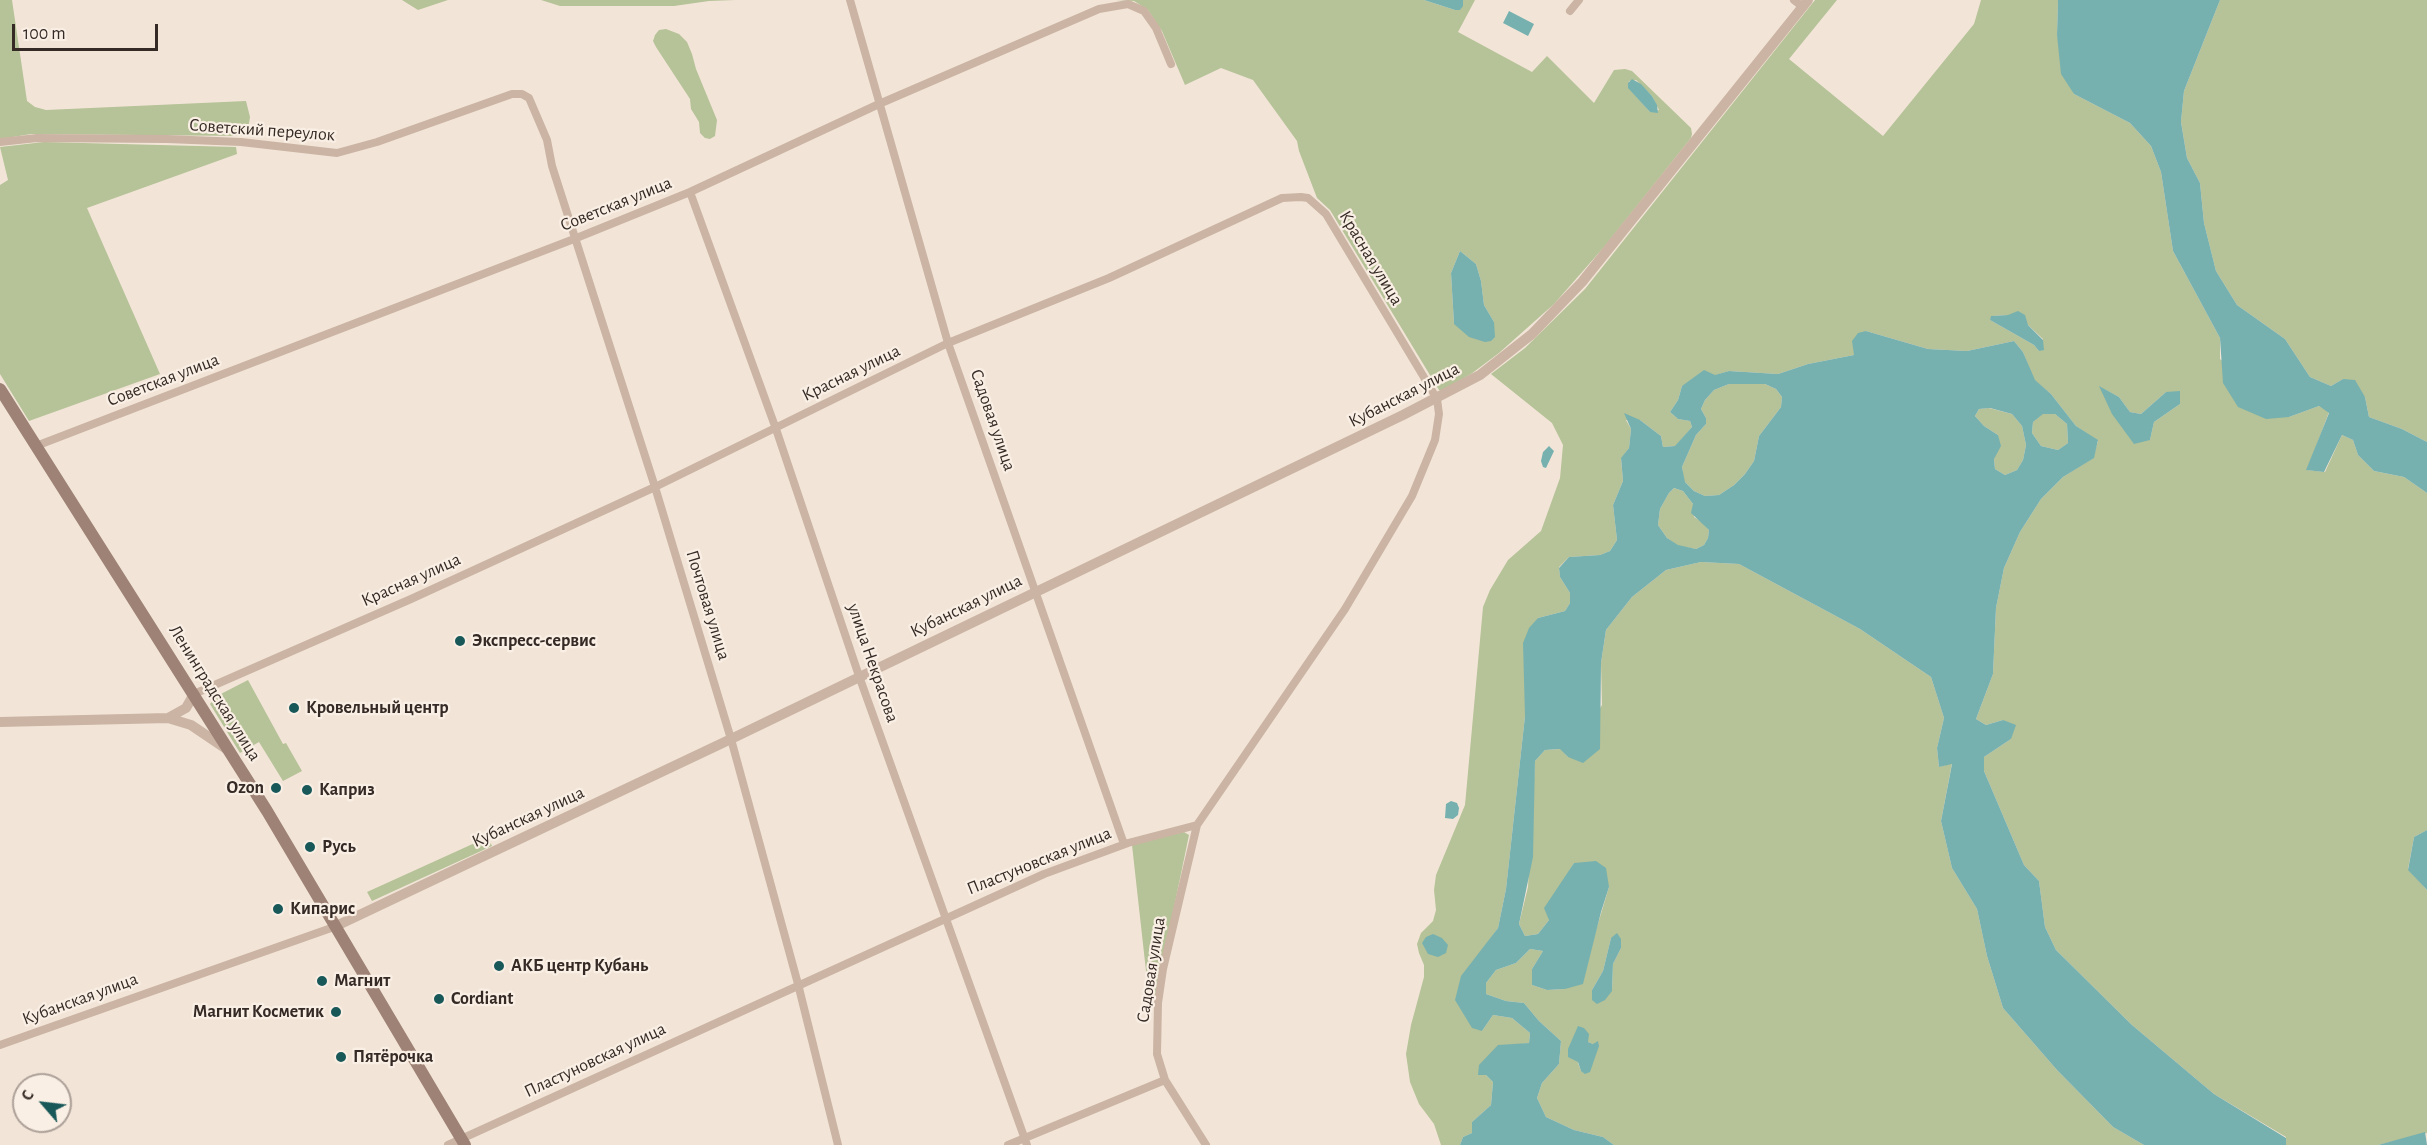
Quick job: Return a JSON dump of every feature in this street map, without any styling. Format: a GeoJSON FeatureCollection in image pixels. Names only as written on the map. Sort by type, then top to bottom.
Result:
{"type":"FeatureCollection","features":[{"type":"Feature","properties":{"kind":"main road","name":"Ленинградская улица"},"geometry":{"type":"LineString","coordinates":[[0,389],[230,751],[463,1143]]}},
{"type":"Feature","properties":{"kind":"street","name":"Садовая улица"},"geometry":{"type":"LineString","coordinates":[[850,0],[948,343],[1124,844]]}},
{"type":"Feature","properties":{"kind":"street"},"geometry":{"type":"LineString","coordinates":[[1570,11],[1579,0]]}},
{"type":"Feature","properties":{"kind":"street","name":"Кубанская улица"},"geometry":{"type":"LineString","coordinates":[[0,1046],[334,927],[731,739],[1465,384],[1498,362],[1532,334],[1563,303],[1802,2]]}},
{"type":"Feature","properties":{"kind":"street","name":"Советская улица"},"geometry":{"type":"LineString","coordinates":[[36,446],[574,239],[690,192],[879,104],[1086,14],[1119,5],[1136,6],[1144,11],[1156,28],[1171,64]]}},
{"type":"Feature","properties":{"kind":"street","name":"Советский переулок"},"geometry":{"type":"LineString","coordinates":[[0,142],[38,138],[241,142],[337,153],[377,142],[513,94]]}},
{"type":"Feature","properties":{"kind":"street","name":"Почтовая улица"},"geometry":{"type":"LineString","coordinates":[[513,94],[526,95],[536,112],[574,239],[655,487],[731,739],[798,984],[838,1145]]}},
{"type":"Feature","properties":{"kind":"street","name":"улица Некрасова"},"geometry":{"type":"LineString","coordinates":[[690,192],[776,429],[859,676],[1026,1141]]}},
{"type":"Feature","properties":{"kind":"street","name":"Красная улица"},"geometry":{"type":"LineString","coordinates":[[194,694],[411,599],[655,487],[948,343],[1109,278],[1274,201],[1301,196],[1313,201],[1326,214],[1437,399]]}},
{"type":"Feature","properties":{"kind":"street"},"geometry":{"type":"LineString","coordinates":[[1197,825],[1345,609],[1412,496],[1435,440],[1439,414],[1437,399]]}},
{"type":"Feature","properties":{"kind":"street"},"geometry":{"type":"LineString","coordinates":[[168,718],[186,708],[194,694]]}},
{"type":"Feature","properties":{"kind":"street"},"geometry":{"type":"LineString","coordinates":[[0,722],[168,718],[191,725],[230,751]]}},
{"type":"Feature","properties":{"kind":"street","name":"Садовая улица"},"geometry":{"type":"LineString","coordinates":[[1197,825],[1168,946],[1158,1003],[1157,1054],[1164,1080],[1206,1145]]}},
{"type":"Feature","properties":{"kind":"street","name":"Пластуновская улица"},"geometry":{"type":"LineString","coordinates":[[448,1145],[463,1143],[798,984],[1044,874],[1124,844],[1197,825]]}},
{"type":"Feature","properties":{"kind":"street"},"geometry":{"type":"LineString","coordinates":[[1008,1145],[1026,1141],[1164,1080]]}},
{"type":"Feature","properties":{"kind":"green space"},"geometry":{"type":"Polygon","coordinates":[[[0,0],[12,0],[27,101],[35,107],[46,110],[246,101],[250,117],[247,136],[31,134],[0,139],[0,0]]]}},
{"type":"Feature","properties":{"kind":"green space"},"geometry":{"type":"Polygon","coordinates":[[[402,0],[448,0],[418,10],[402,0]]]}},
{"type":"Feature","properties":{"kind":"green space"},"geometry":{"type":"Polygon","coordinates":[[[541,0],[735,0],[674,6],[560,6],[541,0]]]}},
{"type":"Feature","properties":{"kind":"green space"},"geometry":{"type":"Polygon","coordinates":[[[1116,0],[1424,0],[1460,10],[1463,0],[1475,0],[1458,32],[1532,72],[1547,56],[1594,103],[1614,70],[1632,71],[1691,128],[1692,134],[1604,247],[1554,304],[1499,353],[1471,374],[1439,390],[1330,210],[1317,198],[1297,141],[1253,80],[1221,68],[1185,85],[1162,31],[1148,10],[1134,1],[1116,0]],[[1636,80],[1629,81],[1628,87],[1650,112],[1659,110],[1652,96],[1636,80]],[[1460,251],[1451,273],[1454,324],[1494,322],[1484,305],[1476,264],[1460,251]]]}},
{"type":"Feature","properties":{"kind":"green space"},"geometry":{"type":"Polygon","coordinates":[[[1815,0],[1837,0],[1789,59],[1883,136],[1974,24],[1981,0],[2058,0],[2057,35],[2074,94],[2130,123],[2151,146],[2161,172],[2173,251],[2220,338],[2220,359],[2289,417],[2319,406],[2329,412],[2307,470],[2325,472],[2342,435],[2353,440],[2358,455],[2374,471],[2404,477],[2427,493],[2427,830],[2414,837],[2408,869],[2427,890],[2427,1133],[2378,1145],[2286,1145],[2286,1137],[2214,1094],[2132,1025],[2056,950],[2045,927],[2039,881],[2024,865],[1984,771],[1984,757],[2011,739],[2003,720],[1986,725],[1976,719],[1993,674],[1996,608],[2004,568],[2020,532],[2041,499],[2063,477],[2093,458],[2098,441],[2076,426],[2051,394],[2034,380],[2023,352],[2014,341],[1967,351],[1928,349],[1866,331],[1854,355],[1808,364],[1778,374],[1729,371],[1682,386],[1678,400],[1670,412],[1678,419],[1690,421],[1692,427],[1676,446],[1663,447],[1661,436],[1640,420],[1626,420],[1631,429],[1629,448],[1621,459],[1623,481],[1613,505],[1617,540],[1610,551],[1600,555],[1569,557],[1559,567],[1560,577],[1570,593],[1570,603],[1565,611],[1538,618],[1525,681],[1525,716],[1506,889],[1498,928],[1481,952],[1482,1031],[1493,1015],[1512,1018],[1530,1033],[1529,1043],[1515,1045],[1486,1075],[1493,1082],[1491,1105],[1472,1122],[1472,1133],[1463,1137],[1460,1145],[1441,1145],[1434,1124],[1419,1104],[1410,1082],[1406,1054],[1424,977],[1424,965],[1417,944],[1421,933],[1433,921],[1436,910],[1434,890],[1436,875],[1465,805],[1483,607],[1490,590],[1508,560],[1541,531],[1560,478],[1563,445],[1552,423],[1491,374],[1525,348],[1585,289],[1815,0]],[[2008,315],[1992,316],[1990,320],[2034,345],[2039,351],[2043,339],[2028,325],[2008,315]],[[2100,387],[2150,440],[2154,422],[2180,404],[2166,392],[2141,414],[2130,412],[2119,397],[2100,387]]]}},
{"type":"Feature","properties":{"kind":"green space"},"geometry":{"type":"Polygon","coordinates":[[[2220,0],[2427,0],[2427,442],[2402,429],[2369,417],[2365,397],[2343,379],[2331,386],[2310,377],[2285,339],[2237,305],[2216,271],[2204,223],[2200,183],[2187,158],[2181,122],[2184,91],[2220,0]]]}},
{"type":"Feature","properties":{"kind":"green space"},"geometry":{"type":"Polygon","coordinates":[[[666,29],[679,34],[687,42],[692,54],[717,120],[715,136],[710,139],[700,133],[699,122],[691,109],[690,99],[653,41],[659,30],[666,29]]]}},
{"type":"Feature","properties":{"kind":"green space"},"geometry":{"type":"Polygon","coordinates":[[[44,142],[236,147],[237,154],[87,208],[160,374],[29,421],[0,374],[0,185],[8,180],[0,147],[44,142]]]}},
{"type":"Feature","properties":{"kind":"green space"},"geometry":{"type":"Polygon","coordinates":[[[1729,384],[1765,384],[1776,389],[1782,397],[1781,407],[1759,436],[1754,461],[1745,474],[1719,495],[1705,496],[1694,491],[1684,481],[1682,467],[1696,435],[1706,424],[1706,418],[1701,409],[1705,400],[1714,390],[1729,384]]]}},
{"type":"Feature","properties":{"kind":"green space"},"geometry":{"type":"Polygon","coordinates":[[[1989,408],[2012,414],[2022,426],[2026,445],[2023,460],[2017,470],[2005,475],[1995,469],[1994,459],[1998,435],[1984,426],[1975,416],[1979,409],[1989,408]]]}},
{"type":"Feature","properties":{"kind":"green space"},"geometry":{"type":"Polygon","coordinates":[[[2042,414],[2055,414],[2067,424],[2068,443],[2058,450],[2041,446],[2032,433],[2033,422],[2042,414]]]}},
{"type":"Feature","properties":{"kind":"green space"},"geometry":{"type":"Polygon","coordinates":[[[1674,488],[1683,491],[1693,504],[1694,517],[1709,530],[1704,545],[1696,549],[1678,546],[1667,538],[1658,525],[1660,509],[1674,488]]]}},
{"type":"Feature","properties":{"kind":"green space"},"geometry":{"type":"Polygon","coordinates":[[[1701,562],[1739,564],[1860,629],[1931,677],[1944,718],[1937,748],[1939,767],[1952,763],[1941,821],[1952,868],[1977,909],[1987,956],[2003,1008],[2057,1070],[2113,1127],[2144,1145],[1614,1145],[1603,1137],[1574,1130],[1546,1117],[1537,1098],[1542,1083],[1559,1064],[1561,1041],[1539,1021],[1524,1003],[1506,1001],[1486,994],[1486,983],[1496,970],[1516,963],[1530,949],[1543,951],[1532,969],[1532,985],[1547,990],[1565,989],[1591,947],[1609,887],[1574,863],[1561,885],[1549,920],[1538,934],[1525,936],[1519,924],[1528,887],[1535,761],[1545,750],[1561,749],[1568,757],[1602,705],[1601,663],[1606,630],[1632,597],[1666,570],[1701,562]],[[1611,938],[1603,971],[1592,990],[1612,991],[1613,964],[1621,948],[1611,938]],[[1588,1042],[1578,1063],[1581,1071],[1593,1044],[1588,1042]]]}},
{"type":"Feature","properties":{"kind":"green space"},"geometry":{"type":"Polygon","coordinates":[[[248,680],[283,744],[286,743],[302,771],[283,781],[259,742],[240,753],[210,704],[215,697],[248,680]]]}},
{"type":"Feature","properties":{"kind":"green space"},"geometry":{"type":"Polygon","coordinates":[[[1184,832],[1189,835],[1155,999],[1149,998],[1132,845],[1184,832]]]}},
{"type":"Feature","properties":{"kind":"green space"},"geometry":{"type":"Polygon","coordinates":[[[488,837],[492,846],[372,901],[367,892],[488,837]]]}},
{"type":"Feature","properties":{"kind":"water"},"geometry":{"type":"Polygon","coordinates":[[[1424,0],[1463,0],[1463,6],[1460,10],[1455,10],[1424,0]]]}},
{"type":"Feature","properties":{"kind":"water"},"geometry":{"type":"Polygon","coordinates":[[[2058,0],[2220,0],[2184,91],[2181,122],[2187,158],[2200,183],[2204,223],[2216,271],[2237,305],[2285,339],[2310,377],[2331,386],[2343,379],[2355,380],[2365,397],[2369,417],[2402,429],[2427,442],[2427,493],[2404,477],[2374,471],[2358,455],[2353,440],[2342,435],[2324,472],[2306,470],[2329,413],[2319,406],[2289,417],[2266,419],[2238,407],[2223,383],[2220,338],[2173,251],[2161,172],[2151,146],[2130,123],[2074,94],[2061,74],[2057,35],[2058,0]]]}},
{"type":"Feature","properties":{"kind":"water"},"geometry":{"type":"Polygon","coordinates":[[[1509,11],[1534,24],[1528,36],[1503,23],[1509,11]]]}},
{"type":"Feature","properties":{"kind":"water"},"geometry":{"type":"Polygon","coordinates":[[[1632,79],[1641,84],[1652,96],[1658,113],[1650,112],[1628,88],[1628,83],[1632,79]]]}},
{"type":"Feature","properties":{"kind":"water"},"geometry":{"type":"Polygon","coordinates":[[[1460,251],[1476,264],[1484,305],[1494,322],[1495,337],[1491,341],[1485,342],[1469,337],[1454,324],[1451,273],[1460,251]]]}},
{"type":"Feature","properties":{"kind":"water"},"geometry":{"type":"Polygon","coordinates":[[[2018,311],[2025,315],[2028,325],[2043,340],[2044,350],[2039,351],[2034,345],[1990,320],[1991,316],[2008,315],[2018,311]]]}},
{"type":"Feature","properties":{"kind":"water"},"geometry":{"type":"Polygon","coordinates":[[[1866,331],[1928,349],[1967,351],[2014,341],[2023,352],[2035,380],[2051,394],[2076,426],[2098,440],[2094,458],[2063,477],[2041,499],[2020,532],[2004,568],[1996,608],[1993,674],[1976,719],[1986,725],[2003,720],[2016,725],[2011,739],[1984,757],[1984,771],[2024,865],[2039,881],[2045,927],[2056,950],[2132,1025],[2214,1094],[2286,1138],[2286,1145],[2144,1145],[2113,1127],[2057,1070],[2003,1008],[1987,956],[1977,909],[1952,868],[1941,821],[1952,764],[1939,767],[1937,748],[1944,718],[1931,677],[1860,629],[1739,564],[1701,562],[1666,570],[1632,597],[1606,630],[1601,663],[1600,749],[1583,763],[1568,757],[1560,749],[1545,750],[1535,761],[1533,857],[1519,924],[1525,936],[1538,934],[1549,920],[1544,908],[1574,863],[1596,861],[1606,868],[1609,887],[1583,984],[1565,989],[1547,990],[1532,985],[1532,969],[1543,951],[1530,949],[1516,963],[1496,970],[1486,983],[1486,994],[1506,1001],[1524,1003],[1539,1021],[1561,1041],[1559,1064],[1542,1083],[1537,1098],[1546,1117],[1574,1130],[1603,1137],[1614,1145],[1460,1145],[1463,1137],[1472,1133],[1472,1122],[1491,1105],[1493,1082],[1486,1075],[1478,1075],[1479,1065],[1498,1045],[1529,1043],[1530,1033],[1512,1018],[1493,1015],[1482,1031],[1472,1028],[1455,1000],[1461,976],[1498,928],[1506,889],[1525,716],[1523,643],[1529,628],[1538,618],[1565,611],[1570,603],[1570,593],[1560,577],[1559,568],[1569,557],[1600,555],[1610,551],[1617,540],[1613,505],[1623,481],[1621,458],[1629,448],[1631,429],[1624,413],[1640,420],[1661,436],[1663,447],[1675,446],[1692,427],[1690,421],[1678,419],[1670,412],[1678,400],[1682,386],[1704,370],[1715,375],[1729,371],[1778,374],[1808,364],[1854,355],[1852,341],[1858,333],[1866,331]],[[1729,384],[1714,390],[1701,409],[1706,418],[1706,424],[1696,435],[1682,467],[1685,482],[1694,491],[1705,496],[1719,495],[1745,474],[1754,461],[1759,436],[1781,407],[1782,397],[1776,389],[1765,384],[1729,384]],[[1990,408],[1979,409],[1975,416],[1984,426],[1998,435],[2001,446],[1994,459],[1995,469],[2005,475],[2017,470],[2023,460],[2026,445],[2022,426],[2012,414],[1990,408]],[[2043,414],[2033,422],[2032,433],[2041,446],[2058,450],[2068,443],[2067,424],[2055,414],[2043,414]],[[1674,488],[1660,509],[1658,525],[1667,538],[1678,545],[1696,549],[1704,545],[1709,530],[1691,513],[1693,504],[1683,491],[1674,488]]]}},
{"type":"Feature","properties":{"kind":"water"},"geometry":{"type":"Polygon","coordinates":[[[2099,386],[2119,397],[2130,412],[2141,414],[2166,392],[2180,391],[2180,404],[2154,422],[2150,440],[2134,444],[2112,414],[2099,386]]]}},
{"type":"Feature","properties":{"kind":"water"},"geometry":{"type":"Polygon","coordinates":[[[1549,446],[1554,451],[1546,468],[1543,467],[1541,461],[1543,452],[1549,446]]]}},
{"type":"Feature","properties":{"kind":"water"},"geometry":{"type":"Polygon","coordinates":[[[1451,801],[1457,803],[1459,808],[1458,815],[1453,819],[1445,818],[1446,804],[1451,801]]]}},
{"type":"Feature","properties":{"kind":"water"},"geometry":{"type":"Polygon","coordinates":[[[2427,830],[2427,890],[2408,870],[2414,837],[2427,830]]]}},
{"type":"Feature","properties":{"kind":"water"},"geometry":{"type":"Polygon","coordinates":[[[1617,933],[1621,939],[1621,948],[1613,964],[1612,991],[1605,1000],[1597,1004],[1592,1000],[1592,990],[1603,971],[1611,938],[1617,933]]]}},
{"type":"Feature","properties":{"kind":"water"},"geometry":{"type":"Polygon","coordinates":[[[1433,934],[1442,938],[1448,945],[1446,953],[1438,957],[1428,954],[1422,943],[1426,937],[1433,934]]]}},
{"type":"Feature","properties":{"kind":"water"},"geometry":{"type":"Polygon","coordinates":[[[1578,1026],[1584,1028],[1589,1034],[1588,1042],[1593,1044],[1598,1041],[1599,1046],[1590,1072],[1585,1074],[1581,1071],[1578,1062],[1568,1057],[1568,1049],[1578,1026]]]}},
{"type":"Feature","properties":{"kind":"water"},"geometry":{"type":"Polygon","coordinates":[[[2425,1132],[2427,1145],[2378,1145],[2425,1132]]]}},
{"type":"Feature","properties":{"kind":"place","name":"Экспресс-сервис"},"geometry":{"type":"Point","coordinates":[460,641]}},
{"type":"Feature","properties":{"kind":"place","name":"Кровельный центр"},"geometry":{"type":"Point","coordinates":[294,708]}},
{"type":"Feature","properties":{"kind":"place","name":"Ozon"},"geometry":{"type":"Point","coordinates":[276,788]}},
{"type":"Feature","properties":{"kind":"place","name":"Каприз"},"geometry":{"type":"Point","coordinates":[307,790]}},
{"type":"Feature","properties":{"kind":"place","name":"Русь"},"geometry":{"type":"Point","coordinates":[310,847]}},
{"type":"Feature","properties":{"kind":"place","name":"Кипарис"},"geometry":{"type":"Point","coordinates":[278,909]}},
{"type":"Feature","properties":{"kind":"place","name":"АКБ центр Кубань"},"geometry":{"type":"Point","coordinates":[499,966]}},
{"type":"Feature","properties":{"kind":"place","name":"Магнит"},"geometry":{"type":"Point","coordinates":[322,981]}},
{"type":"Feature","properties":{"kind":"place","name":"Cordiant"},"geometry":{"type":"Point","coordinates":[439,999]}},
{"type":"Feature","properties":{"kind":"place","name":"Магнит Косметик"},"geometry":{"type":"Point","coordinates":[336,1012]}},
{"type":"Feature","properties":{"kind":"place","name":"Пятёрочка"},"geometry":{"type":"Point","coordinates":[341,1057]}}]}
